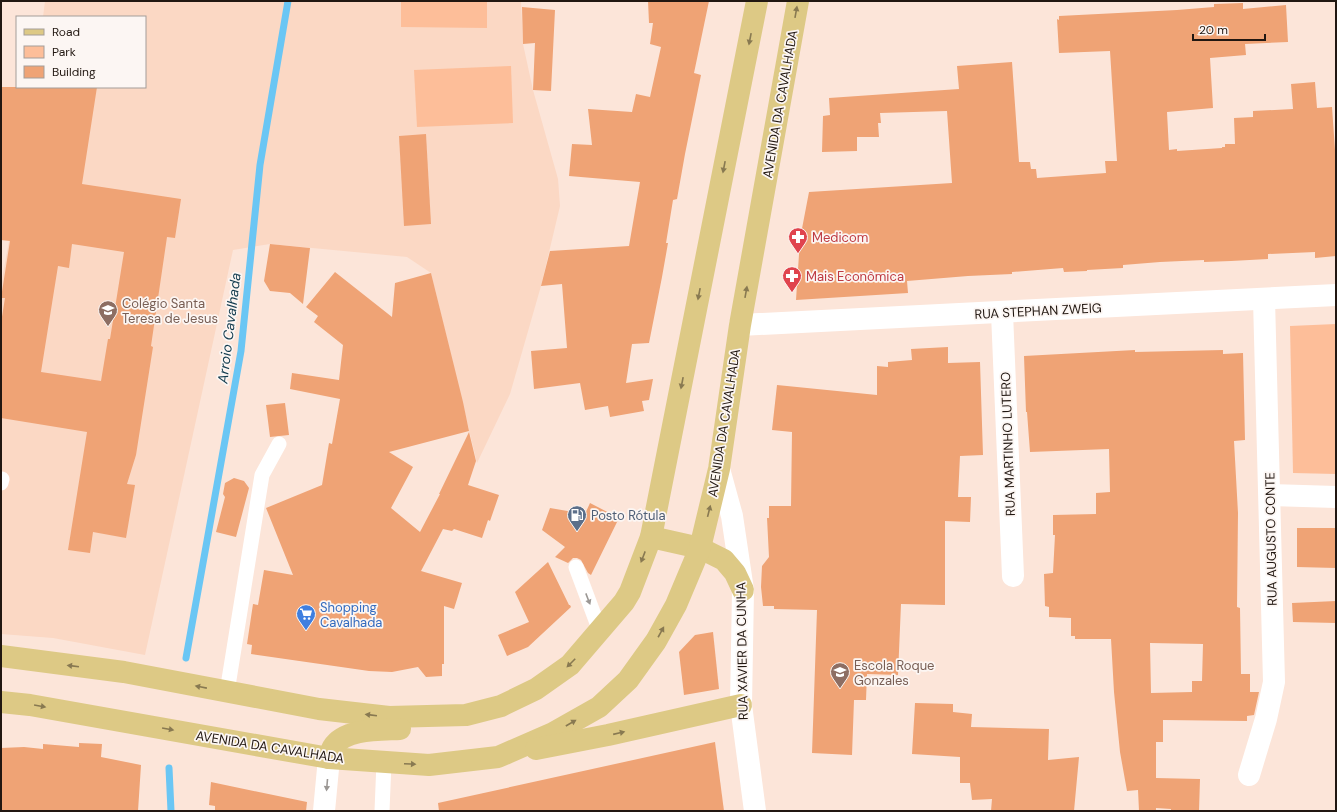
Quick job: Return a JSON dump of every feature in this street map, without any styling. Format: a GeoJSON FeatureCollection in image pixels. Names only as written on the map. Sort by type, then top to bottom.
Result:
{"type":"FeatureCollection","features":[{"type":"Feature","properties":{"kind":"main road"},"geometry":{"type":"LineString","coordinates":[[329,758],[333,747],[342,738],[353,733],[385,729],[425,728],[466,715],[502,706],[536,689],[570,665],[624,602],[630,592],[651,537],[757,1]]}},
{"type":"Feature","properties":{"kind":"main road","name":"AVENIDA DA CAVALHADA"},"geometry":{"type":"LineString","coordinates":[[1,702],[30,704],[329,758],[429,765],[498,757],[553,733],[599,707],[628,680],[656,641],[676,605],[700,548],[719,469],[740,325],[798,1]]}},
{"type":"Feature","properties":{"kind":"main road"},"geometry":{"type":"LineString","coordinates":[[651,537],[700,548],[724,560],[734,573],[743,590]]}},
{"type":"Feature","properties":{"kind":"main road"},"geometry":{"type":"LineString","coordinates":[[1,656],[124,672],[319,709],[389,717],[466,715]]}},
{"type":"Feature","properties":{"kind":"main road"},"geometry":{"type":"LineString","coordinates":[[498,757],[608,735],[741,705]]}},
{"type":"Feature","properties":{"kind":"street","name":"RUA STEPHAN ZWEIG"},"geometry":{"type":"LineString","coordinates":[[740,325],[1336,295]]}},
{"type":"Feature","properties":{"kind":"street","name":"RUA AUGUSTO CONTE"},"geometry":{"type":"LineString","coordinates":[[1249,775],[1266,719],[1274,682],[1264,299]]}},
{"type":"Feature","properties":{"kind":"street","name":"RUA MARTINHO LUTERO"},"geometry":{"type":"LineString","coordinates":[[1002,312],[1013,576]]}},
{"type":"Feature","properties":{"kind":"street","name":"RUA XAVIER DA CUNHA"},"geometry":{"type":"LineString","coordinates":[[719,469],[732,516],[743,590],[741,705],[755,811]]}},
{"type":"Feature","properties":{"kind":"street"},"geometry":{"type":"LineString","coordinates":[[1270,495],[1336,497]]}},
{"type":"Feature","properties":{"kind":"street"},"geometry":{"type":"LineString","coordinates":[[324,811],[329,758]]}},
{"type":"Feature","properties":{"kind":"lane"},"geometry":{"type":"LineString","coordinates":[[227,692],[262,475],[279,444]]}},
{"type":"Feature","properties":{"kind":"lane"},"geometry":{"type":"LineString","coordinates":[[576,567],[600,631]]}},
{"type":"Feature","properties":{"kind":"lane"},"geometry":{"type":"LineString","coordinates":[[382,811],[384,762]]}},
{"type":"Feature","properties":{"kind":"shaded area","name":"Colégio Santa Teresa de Jesus"},"geometry":{"type":"Polygon","coordinates":[[[45,1],[521,1],[523,44],[533,90],[558,179],[560,206],[541,286],[510,394],[477,463],[431,273],[407,257],[270,244],[233,250],[145,655],[53,638],[1,634],[1,285],[22,169],[33,88],[146,88],[146,16],[43,16],[45,1]]]}},
{"type":"Feature","properties":{"kind":"green space"},"geometry":{"type":"Polygon","coordinates":[[[401,1],[487,1],[487,28],[401,27],[401,1]]]}},
{"type":"Feature","properties":{"kind":"green space"},"geometry":{"type":"Polygon","coordinates":[[[511,66],[513,123],[417,127],[414,70],[511,66]]]}},
{"type":"Feature","properties":{"kind":"green space"},"geometry":{"type":"Polygon","coordinates":[[[1336,324],[1336,474],[1293,473],[1290,326],[1336,324]]]}},
{"type":"Feature","properties":{"kind":"building"},"geometry":{"type":"Polygon","coordinates":[[[648,1],[709,1],[694,73],[701,75],[677,199],[673,200],[666,243],[668,243],[649,343],[632,344],[626,383],[653,379],[649,400],[642,401],[644,411],[610,417],[608,406],[585,410],[580,383],[534,389],[531,351],[567,348],[562,284],[541,286],[550,251],[629,246],[640,182],[569,176],[572,144],[592,145],[588,109],[632,112],[636,94],[650,97],[661,47],[650,44],[653,23],[649,23],[648,1]]]}},
{"type":"Feature","properties":{"kind":"building"},"geometry":{"type":"Polygon","coordinates":[[[1243,3],[1243,9],[1286,5],[1288,42],[1245,44],[1246,55],[1210,58],[1213,108],[1167,112],[1169,150],[1177,149],[1177,151],[1222,148],[1225,147],[1225,144],[1235,144],[1234,118],[1253,117],[1253,111],[1293,109],[1291,84],[1315,82],[1317,108],[1332,107],[1336,164],[1336,256],[1315,258],[1315,252],[1268,254],[1268,259],[1204,262],[1204,260],[1160,262],[1123,265],[1123,268],[1087,271],[1064,272],[1063,268],[1012,272],[1012,274],[907,281],[908,293],[796,300],[800,239],[809,192],[952,183],[947,111],[880,113],[881,123],[878,123],[879,137],[857,137],[857,151],[822,152],[823,116],[830,115],[829,98],[959,89],[957,66],[1012,62],[1019,162],[1030,162],[1031,169],[1036,169],[1037,178],[1106,173],[1105,161],[1117,161],[1110,51],[1059,53],[1057,19],[1059,20],[1059,16],[1177,10],[1214,7],[1214,4],[1243,3]]]}},
{"type":"Feature","properties":{"kind":"building"},"geometry":{"type":"Polygon","coordinates":[[[522,7],[555,10],[551,91],[533,90],[535,43],[523,44],[522,7]]]}},
{"type":"Feature","properties":{"kind":"building"},"geometry":{"type":"Polygon","coordinates":[[[1,87],[97,88],[82,184],[181,199],[175,238],[167,237],[151,346],[153,347],[136,455],[127,484],[135,485],[126,538],[93,532],[90,553],[68,550],[87,432],[1,418],[1,323],[5,298],[1,298],[10,241],[1,240],[1,87]],[[72,244],[69,268],[58,266],[41,372],[101,381],[108,339],[110,339],[124,252],[72,244]]]}},
{"type":"Feature","properties":{"kind":"building"},"geometry":{"type":"Polygon","coordinates":[[[426,134],[431,224],[404,226],[399,136],[426,134]]]}},
{"type":"Feature","properties":{"kind":"building"},"geometry":{"type":"Polygon","coordinates":[[[270,244],[310,248],[303,304],[290,293],[270,291],[264,281],[270,244]]]}},
{"type":"Feature","properties":{"kind":"building"},"geometry":{"type":"Polygon","coordinates":[[[335,272],[392,317],[395,283],[431,273],[463,402],[469,431],[389,452],[413,467],[391,508],[420,532],[440,494],[469,432],[476,461],[468,485],[499,495],[482,538],[454,529],[452,531],[443,529],[421,571],[462,583],[454,609],[444,606],[444,664],[442,664],[442,676],[426,677],[418,667],[392,672],[369,671],[251,654],[252,645],[247,644],[253,604],[258,605],[264,570],[293,575],[266,508],[322,485],[329,443],[332,444],[340,399],[290,389],[292,373],[339,380],[343,345],[314,322],[318,316],[306,307],[335,272]]]}},
{"type":"Feature","properties":{"kind":"building"},"geometry":{"type":"Polygon","coordinates":[[[948,347],[948,363],[980,362],[983,455],[960,456],[958,497],[971,497],[970,522],[945,521],[945,605],[901,604],[898,675],[867,674],[866,700],[854,700],[852,755],[812,753],[817,610],[774,609],[774,606],[763,606],[761,587],[762,566],[769,557],[767,518],[769,518],[769,506],[791,506],[792,432],[772,430],[777,385],[877,395],[877,366],[888,367],[888,362],[912,360],[911,349],[948,347]]]}},
{"type":"Feature","properties":{"kind":"building"},"geometry":{"type":"Polygon","coordinates":[[[1135,350],[1135,352],[1223,350],[1223,354],[1243,353],[1245,440],[1234,441],[1238,513],[1237,607],[1240,608],[1241,674],[1250,674],[1250,692],[1259,692],[1254,715],[1247,716],[1247,721],[1163,720],[1163,742],[1156,742],[1156,778],[1200,779],[1199,811],[1171,811],[1171,809],[1156,808],[1156,811],[1139,811],[1138,790],[1127,791],[1120,752],[1114,692],[1111,639],[1075,639],[1075,636],[1071,636],[1071,618],[1049,617],[1049,607],[1045,606],[1044,574],[1053,573],[1055,535],[1053,535],[1053,515],[1096,514],[1096,493],[1110,492],[1109,449],[1030,452],[1026,412],[1024,356],[1135,350]],[[1150,643],[1151,693],[1192,692],[1192,681],[1202,681],[1203,644],[1150,643]]]}},
{"type":"Feature","properties":{"kind":"building"},"geometry":{"type":"Polygon","coordinates":[[[285,403],[289,435],[270,437],[266,405],[285,403]]]}},
{"type":"Feature","properties":{"kind":"building"},"geometry":{"type":"Polygon","coordinates":[[[234,478],[244,481],[249,488],[236,537],[216,532],[225,497],[223,494],[225,483],[234,478]]]}},
{"type":"Feature","properties":{"kind":"building"},"geometry":{"type":"Polygon","coordinates":[[[590,503],[619,518],[591,575],[588,573],[581,560],[577,558],[573,558],[568,563],[555,557],[565,547],[542,530],[550,508],[585,514],[590,503]]]}},
{"type":"Feature","properties":{"kind":"building"},"geometry":{"type":"Polygon","coordinates":[[[1297,528],[1336,528],[1336,568],[1297,567],[1297,528]]]}},
{"type":"Feature","properties":{"kind":"building"},"geometry":{"type":"Polygon","coordinates":[[[548,562],[571,607],[528,647],[507,656],[498,635],[529,622],[515,592],[548,562]]]}},
{"type":"Feature","properties":{"kind":"building"},"geometry":{"type":"Polygon","coordinates":[[[1336,601],[1336,623],[1293,622],[1292,603],[1336,601]]]}},
{"type":"Feature","properties":{"kind":"building"},"geometry":{"type":"Polygon","coordinates":[[[713,632],[719,689],[684,695],[679,652],[695,635],[713,632]]]}},
{"type":"Feature","properties":{"kind":"building"},"geometry":{"type":"Polygon","coordinates":[[[915,703],[953,704],[953,712],[972,714],[971,727],[1049,729],[1048,760],[1079,757],[1074,811],[991,811],[992,799],[972,800],[970,783],[960,783],[960,757],[912,754],[915,703]]]}},
{"type":"Feature","properties":{"kind":"building"},"geometry":{"type":"Polygon","coordinates":[[[715,742],[724,811],[439,811],[438,803],[715,742]]]}},
{"type":"Feature","properties":{"kind":"building"},"geometry":{"type":"Polygon","coordinates":[[[79,743],[102,744],[101,757],[141,765],[138,811],[1,811],[1,748],[24,747],[43,749],[43,744],[79,747],[79,743]]]}},
{"type":"Feature","properties":{"kind":"building"},"geometry":{"type":"Polygon","coordinates":[[[211,782],[307,802],[306,811],[215,811],[215,806],[209,805],[211,782]]]}},
{"type":"Feature","properties":{"kind":"waterway","name":"Arroio Cavalhada"},"geometry":{"type":"LineString","coordinates":[[186,658],[241,351],[260,165],[288,1]]}},
{"type":"Feature","properties":{"kind":"waterway","name":"Arroio Cavalhada"},"geometry":{"type":"LineString","coordinates":[[169,768],[171,811]]}},
{"type":"Feature","properties":{"kind":"place","name":"Medicom"},"geometry":{"type":"Point","coordinates":[798,254]}},
{"type":"Feature","properties":{"kind":"place","name":"Mais Econômica"},"geometry":{"type":"Point","coordinates":[792,293]}},
{"type":"Feature","properties":{"kind":"place","name":"Colégio Santa Teresa de Jesus"},"geometry":{"type":"Point","coordinates":[108,327]}},
{"type":"Feature","properties":{"kind":"place","name":"Posto Rótula"},"geometry":{"type":"Point","coordinates":[577,532]}},
{"type":"Feature","properties":{"kind":"place","name":"Shopping Cavalhada"},"geometry":{"type":"Point","coordinates":[306,631]}},
{"type":"Feature","properties":{"kind":"place","name":"Escola Roque Gonzales"},"geometry":{"type":"Point","coordinates":[840,689]}}]}
